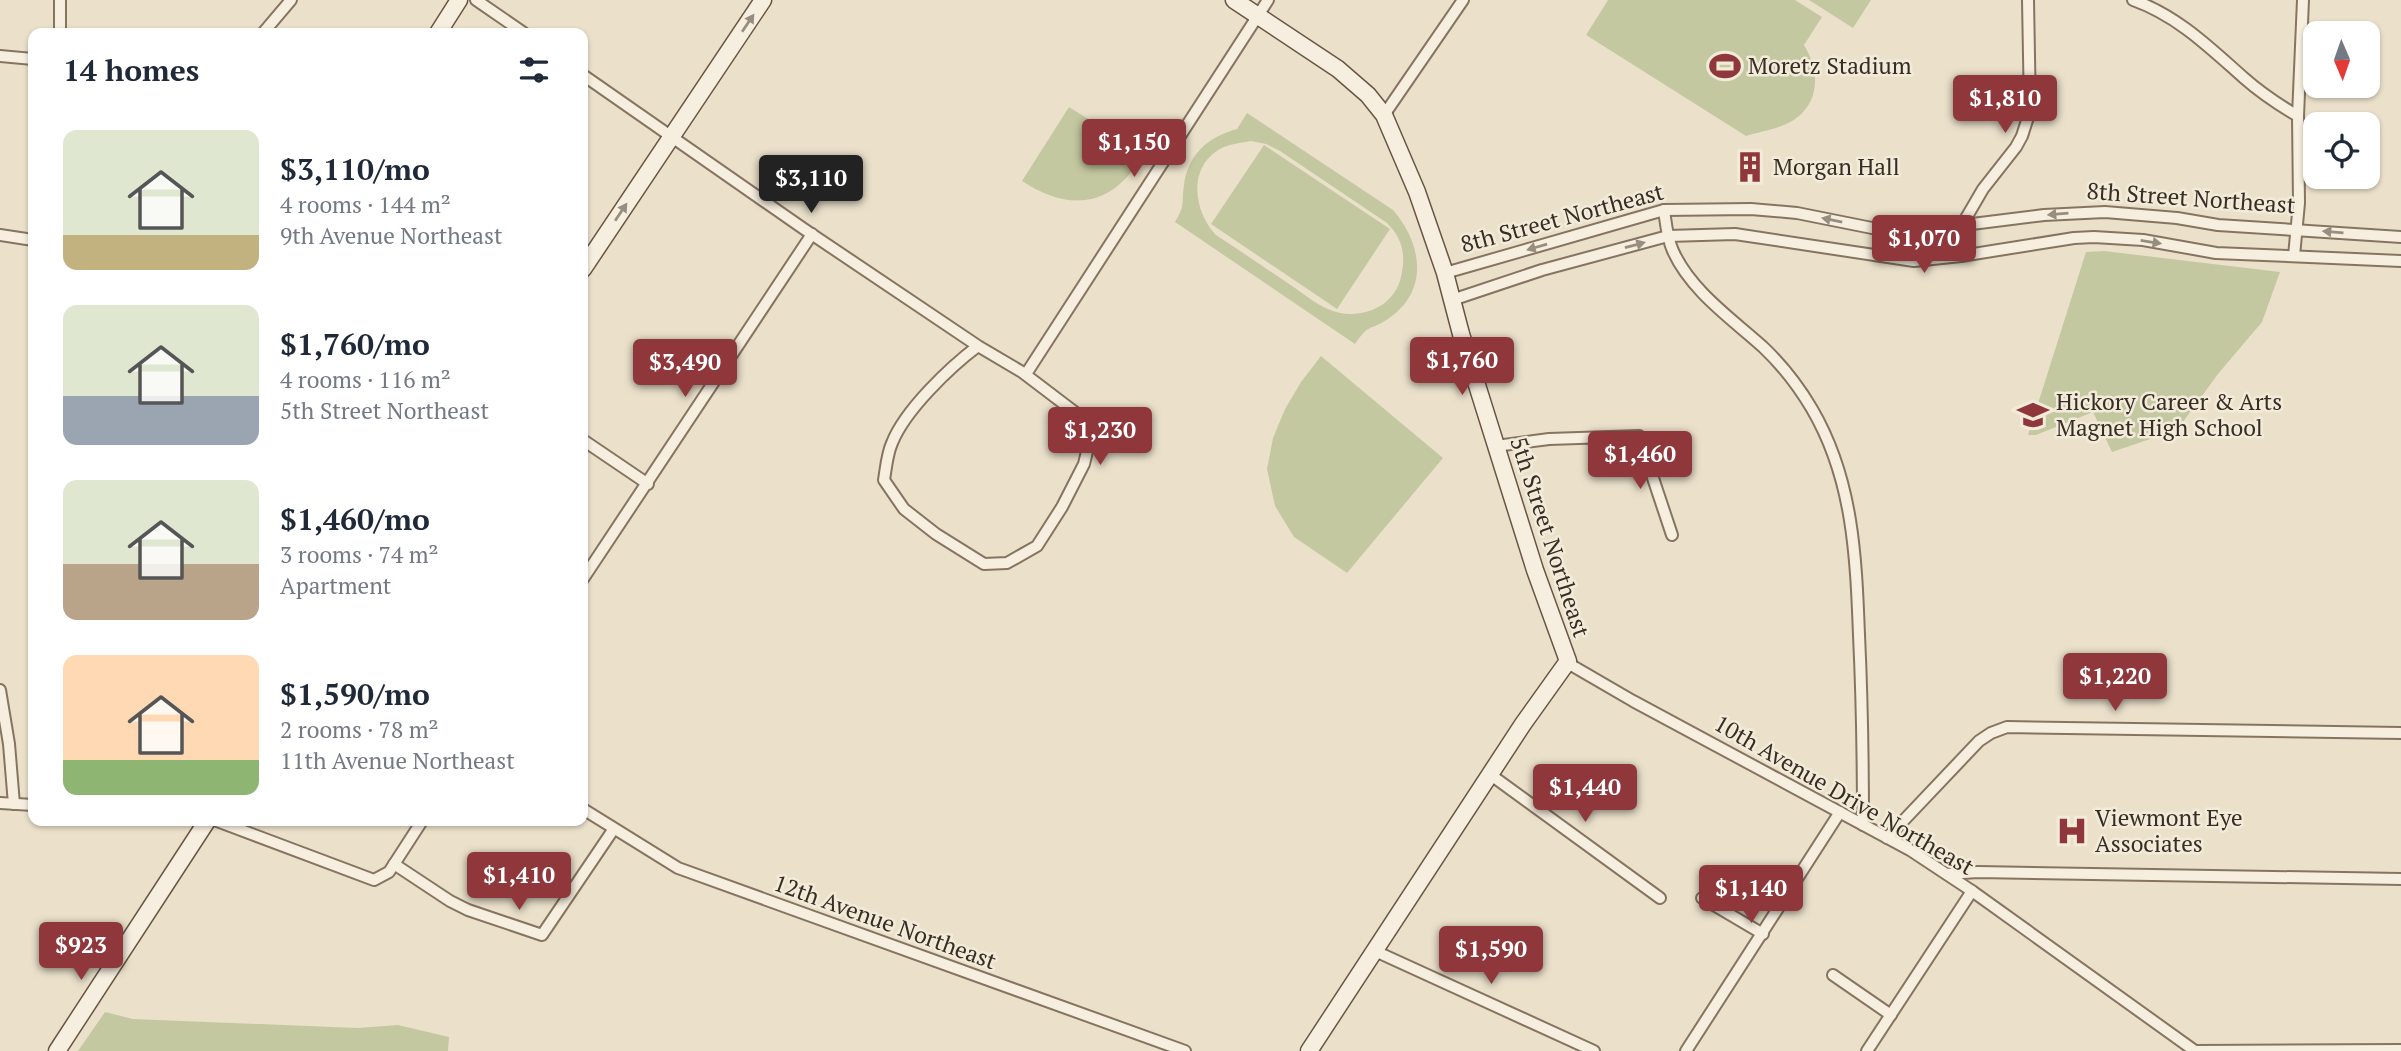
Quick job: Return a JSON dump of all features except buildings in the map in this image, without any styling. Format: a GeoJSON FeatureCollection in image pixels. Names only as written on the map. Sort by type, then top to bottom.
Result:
{"type":"FeatureCollection","features":[{"type":"Feature","properties":{"kind":"street"},"geometry":{"type":"LineString","coordinates":[[60,0],[60,28]]}},
{"type":"Feature","properties":{"kind":"street"},"geometry":{"type":"LineString","coordinates":[[267,28],[291,0]]}},
{"type":"Feature","properties":{"kind":"street"},"geometry":{"type":"LineString","coordinates":[[441,28],[459,0]]}},
{"type":"Feature","properties":{"kind":"street"},"geometry":{"type":"LineString","coordinates":[[476,0],[517,28]]}},
{"type":"Feature","properties":{"kind":"street"},"geometry":{"type":"LineString","coordinates":[[588,262],[763,0]]}},
{"type":"Feature","properties":{"kind":"street","name":"5th Street Northeast"},"geometry":{"type":"LineString","coordinates":[[1234,0],[1338,69],[1368,95],[1384,115],[1409,170],[1444,273],[1535,570],[1568,661],[1523,724],[1309,1051]]}},
{"type":"Feature","properties":{"kind":"street"},"geometry":{"type":"LineString","coordinates":[[1026,374],[1268,0]]}},
{"type":"Feature","properties":{"kind":"street"},"geometry":{"type":"LineString","coordinates":[[1384,115],[1463,0]]}},
{"type":"Feature","properties":{"kind":"street"},"geometry":{"type":"LineString","coordinates":[[1961,256],[1962,225],[1983,189],[2016,147],[2027,124],[2030,111],[2028,0]]}},
{"type":"Feature","properties":{"kind":"street"},"geometry":{"type":"LineString","coordinates":[[2133,0],[2164,14],[2198,37],[2259,90],[2298,116]]}},
{"type":"Feature","properties":{"kind":"street"},"geometry":{"type":"LineString","coordinates":[[2294,256],[2299,203],[2298,116],[2303,0]]}},
{"type":"Feature","properties":{"kind":"street"},"geometry":{"type":"LineString","coordinates":[[0,56],[28,59]]}},
{"type":"Feature","properties":{"kind":"street"},"geometry":{"type":"LineString","coordinates":[[588,79],[813,234],[978,345],[1026,374],[1093,426],[1084,464],[1062,507],[1037,546],[1006,564],[984,564],[936,534],[904,509],[884,480],[892,443],[911,412],[954,364],[978,345]]}},
{"type":"Feature","properties":{"kind":"street","name":"8th Street Northeast"},"geometry":{"type":"LineString","coordinates":[[1444,273],[1664,210],[1716,208],[1785,212],[1887,231],[1916,231],[2044,215],[2105,212],[2177,218],[2218,225],[2401,237]]}},
{"type":"Feature","properties":{"kind":"street"},"geometry":{"type":"LineString","coordinates":[[1664,210],[1674,253],[1691,279],[1765,349],[1795,384],[1818,419],[1840,471],[1849,508],[1856,571],[1863,825]]}},
{"type":"Feature","properties":{"kind":"street"},"geometry":{"type":"LineString","coordinates":[[588,572],[813,234]]}},
{"type":"Feature","properties":{"kind":"street"},"geometry":{"type":"LineString","coordinates":[[1452,300],[1542,270],[1668,236],[1735,234],[1914,261],[2094,237],[2143,240],[2216,253],[2401,261]]}},
{"type":"Feature","properties":{"kind":"street"},"geometry":{"type":"LineString","coordinates":[[0,235],[28,239]]}},
{"type":"Feature","properties":{"kind":"street"},"geometry":{"type":"LineString","coordinates":[[1496,446],[1549,439],[1639,436],[1672,535]]}},
{"type":"Feature","properties":{"kind":"street"},"geometry":{"type":"LineString","coordinates":[[588,443],[648,484]]}},
{"type":"Feature","properties":{"kind":"street","name":"10th Avenue Drive Northeast"},"geometry":{"type":"LineString","coordinates":[[1568,661],[1633,701],[1840,812],[1947,874],[2195,1051]]}},
{"type":"Feature","properties":{"kind":"street"},"geometry":{"type":"LineString","coordinates":[[0,690],[9,744],[14,804]]}},
{"type":"Feature","properties":{"kind":"street"},"geometry":{"type":"LineString","coordinates":[[1887,838],[1979,741],[1990,733],[2007,727],[2401,733]]}},
{"type":"Feature","properties":{"kind":"street"},"geometry":{"type":"LineString","coordinates":[[1491,775],[1660,898]]}},
{"type":"Feature","properties":{"kind":"street"},"geometry":{"type":"LineString","coordinates":[[0,803],[28,805]]}},
{"type":"Feature","properties":{"kind":"street","name":"12th Avenue Northeast"},"geometry":{"type":"LineString","coordinates":[[588,812],[660,859],[692,874],[1185,1051]]}},
{"type":"Feature","properties":{"kind":"street"},"geometry":{"type":"LineString","coordinates":[[1686,1051],[1840,812]]}},
{"type":"Feature","properties":{"kind":"street"},"geometry":{"type":"LineString","coordinates":[[57,1051],[204,826]]}},
{"type":"Feature","properties":{"kind":"street"},"geometry":{"type":"LineString","coordinates":[[231,826],[374,880],[389,872],[419,826]]}},
{"type":"Feature","properties":{"kind":"street"},"geometry":{"type":"LineString","coordinates":[[394,864],[468,910],[542,935],[613,830]]}},
{"type":"Feature","properties":{"kind":"street"},"geometry":{"type":"LineString","coordinates":[[1947,874],[1978,872],[2401,879]]}},
{"type":"Feature","properties":{"kind":"street"},"geometry":{"type":"LineString","coordinates":[[1867,1051],[1972,891]]}},
{"type":"Feature","properties":{"kind":"street"},"geometry":{"type":"LineString","coordinates":[[1702,898],[1763,934]]}},
{"type":"Feature","properties":{"kind":"street"},"geometry":{"type":"LineString","coordinates":[[1375,951],[1594,1051]]}},
{"type":"Feature","properties":{"kind":"street"},"geometry":{"type":"LineString","coordinates":[[1833,975],[1891,1015]]}},
{"type":"Feature","properties":{"kind":"street"},"geometry":{"type":"LineString","coordinates":[[2195,1051],[2401,1050]]}},
{"type":"Feature","properties":{"kind":"green space","name":"Moretz Stadium"},"geometry":{"type":"Polygon","coordinates":[[[1608,0],[1795,0],[1822,17],[1804,45],[1814,73],[1811,100],[1794,120],[1746,136],[1586,35],[1608,0]]]}},
{"type":"Feature","properties":{"kind":"green space"},"geometry":{"type":"Polygon","coordinates":[[[1809,0],[1871,0],[1853,28],[1809,0]]]}},
{"type":"Feature","properties":{"kind":"green space"},"geometry":{"type":"Polygon","coordinates":[[[1069,107],[1143,153],[1119,185],[1090,199],[1057,198],[1022,181],[1069,107]]]}},
{"type":"Feature","properties":{"kind":"green space"},"geometry":{"type":"Polygon","coordinates":[[[1247,113],[1393,210],[1403,223],[1415,252],[1417,266],[1411,295],[1401,308],[1388,319],[1367,330],[1355,344],[1175,222],[1182,207],[1186,174],[1195,156],[1209,142],[1237,129],[1247,113]],[[1251,141],[1227,146],[1209,157],[1202,167],[1197,190],[1199,203],[1216,235],[1328,309],[1350,314],[1362,313],[1382,305],[1391,297],[1401,277],[1403,254],[1397,235],[1387,223],[1266,144],[1251,141]]]}},
{"type":"Feature","properties":{"kind":"green space"},"geometry":{"type":"Polygon","coordinates":[[[1264,145],[1390,229],[1337,309],[1211,224],[1264,145]]]}},
{"type":"Feature","properties":{"kind":"green space"},"geometry":{"type":"Polygon","coordinates":[[[2104,251],[2280,272],[2262,322],[2218,374],[2177,430],[2112,452],[2093,412],[2036,435],[2028,435],[2086,252],[2104,251]]]}},
{"type":"Feature","properties":{"kind":"green space"},"geometry":{"type":"Polygon","coordinates":[[[1321,356],[1443,458],[1347,573],[1294,537],[1275,506],[1267,469],[1273,438],[1285,409],[1321,356]]]}},
{"type":"Feature","properties":{"kind":"green space"},"geometry":{"type":"Polygon","coordinates":[[[105,1012],[133,1019],[358,1028],[398,1025],[449,1037],[448,1051],[78,1051],[105,1012]]]}},
{"type":"Feature","properties":{"kind":"place","name":"Moretz Stadium"},"geometry":{"type":"Point","coordinates":[1725,66]}},
{"type":"Feature","properties":{"kind":"place","name":"Morgan Hall"},"geometry":{"type":"Point","coordinates":[1750,167]}},
{"type":"Feature","properties":{"kind":"place","name":"Hickory Career & Arts Magnet High School"},"geometry":{"type":"Point","coordinates":[2033,415]}},
{"type":"Feature","properties":{"kind":"place","name":"Viewmont Eye Associates"},"geometry":{"type":"Point","coordinates":[2072,831]}}]}
